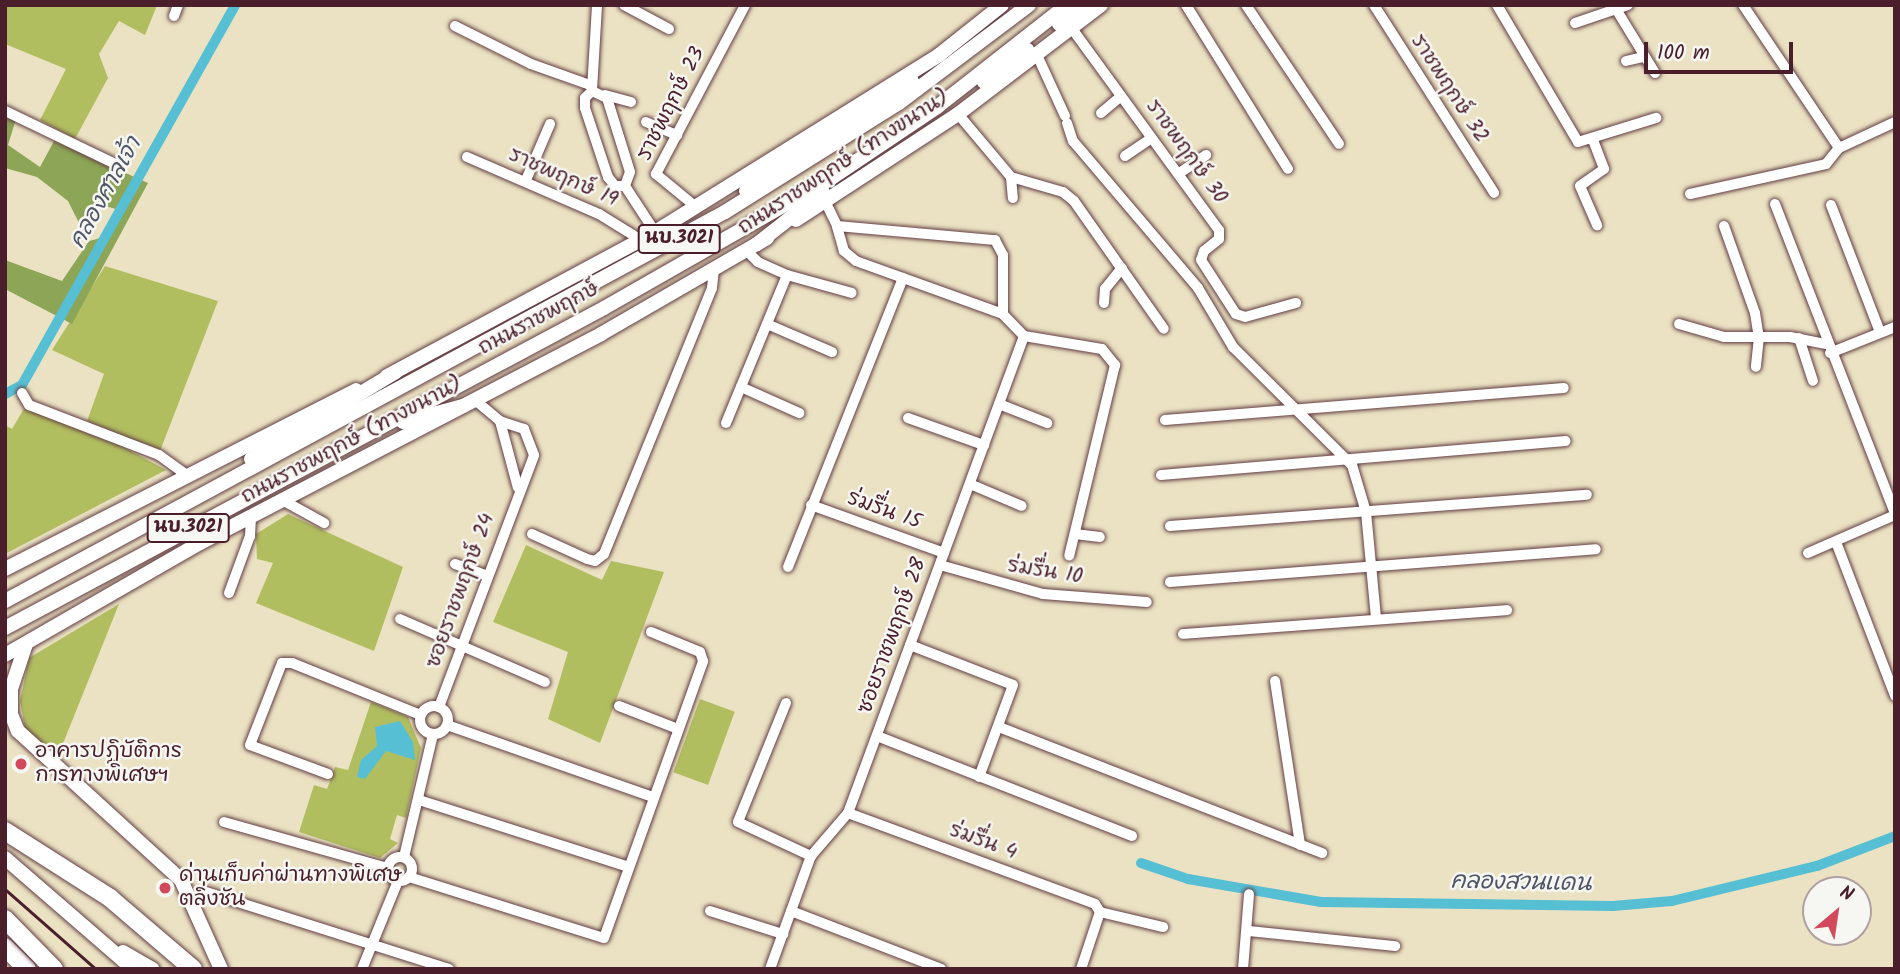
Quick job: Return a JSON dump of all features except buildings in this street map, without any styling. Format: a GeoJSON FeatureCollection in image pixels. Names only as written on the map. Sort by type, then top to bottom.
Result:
{"type":"FeatureCollection","features":[{"type":"Feature","properties":{"kind":"highway"},"geometry":{"type":"LineString","coordinates":[[5,831],[110,898],[193,969]]}},
{"type":"Feature","properties":{"kind":"highway"},"geometry":{"type":"LineString","coordinates":[[5,919],[54,969]]}},
{"type":"Feature","properties":{"kind":"highway"},"geometry":{"type":"LineString","coordinates":[[5,947],[27,969]]}},
{"type":"Feature","properties":{"kind":"main road"},"geometry":{"type":"LineString","coordinates":[[725,212],[741,194],[893,96],[1016,5]]}},
{"type":"Feature","properties":{"kind":"main road","name":"ถนนราชพฤกษ์"},"geometry":{"type":"LineString","coordinates":[[5,601],[725,212],[899,103],[1029,5]]}},
{"type":"Feature","properties":{"kind":"main road","name":"ถนนราชพฤกษ์"},"geometry":{"type":"LineString","coordinates":[[6,627],[683,264],[870,159],[1067,5]]}},
{"type":"Feature","properties":{"kind":"main road"},"geometry":{"type":"LineString","coordinates":[[823,198],[870,159],[1007,66],[1082,5]]}},
{"type":"Feature","properties":{"kind":"main road","name":"ถนนราชพฤกษ์ (ทางขนาน)"},"geometry":{"type":"LineString","coordinates":[[5,655],[752,248],[823,198],[958,114],[1073,30],[1101,5]]}},
{"type":"Feature","properties":{"kind":"main road","name":"ถนนราชพฤกษ์ (ทางขนาน)"},"geometry":{"type":"LineString","coordinates":[[5,569],[396,372],[641,240],[951,52],[998,8]]}},
{"type":"Feature","properties":{"kind":"main road"},"geometry":{"type":"LineString","coordinates":[[168,513],[396,372]]}},
{"type":"Feature","properties":{"kind":"main road"},"geometry":{"type":"LineString","coordinates":[[372,431],[469,403]]}},
{"type":"Feature","properties":{"kind":"main road"},"geometry":{"type":"LineString","coordinates":[[26,644],[11,689],[11,714],[18,731],[181,880],[221,969]]}},
{"type":"Feature","properties":{"kind":"main road"},"geometry":{"type":"LineString","coordinates":[[5,858],[133,969]]}},
{"type":"Feature","properties":{"kind":"main road"},"geometry":{"type":"LineString","coordinates":[[102,943],[153,969]]}},
{"type":"Feature","properties":{"kind":"street"},"geometry":{"type":"LineString","coordinates":[[174,16],[178,5]]}},
{"type":"Feature","properties":{"kind":"street"},"geometry":{"type":"LineString","coordinates":[[597,5],[591,88],[585,98],[585,107],[608,177],[615,186],[625,186]]}},
{"type":"Feature","properties":{"kind":"street"},"geometry":{"type":"LineString","coordinates":[[624,5],[668,29]]}},
{"type":"Feature","properties":{"kind":"street","name":"ราชพฤกษ์ 23"},"geometry":{"type":"LineString","coordinates":[[696,207],[656,174],[745,5]]}},
{"type":"Feature","properties":{"kind":"street"},"geometry":{"type":"LineString","coordinates":[[1186,5],[1288,169]]}},
{"type":"Feature","properties":{"kind":"street"},"geometry":{"type":"LineString","coordinates":[[1246,5],[1339,144]]}},
{"type":"Feature","properties":{"kind":"street","name":"ราชพฤกษ์ 32"},"geometry":{"type":"LineString","coordinates":[[1374,5],[1494,192]]}},
{"type":"Feature","properties":{"kind":"street"},"geometry":{"type":"LineString","coordinates":[[1497,5],[1576,140],[1593,140],[1656,118]]}},
{"type":"Feature","properties":{"kind":"street"},"geometry":{"type":"LineString","coordinates":[[1575,23],[1628,5]]}},
{"type":"Feature","properties":{"kind":"street"},"geometry":{"type":"LineString","coordinates":[[1743,5],[1839,148]]}},
{"type":"Feature","properties":{"kind":"street"},"geometry":{"type":"LineString","coordinates":[[1616,9],[1655,74]]}},
{"type":"Feature","properties":{"kind":"street"},"geometry":{"type":"LineString","coordinates":[[455,26],[531,64],[605,95],[631,102]]}},
{"type":"Feature","properties":{"kind":"street","name":"ราชพฤกษ์ 30"},"geometry":{"type":"LineString","coordinates":[[1073,30],[1219,230],[1219,239],[1204,251],[1201,260],[1236,314],[1245,317],[1296,303]]}},
{"type":"Feature","properties":{"kind":"street"},"geometry":{"type":"LineString","coordinates":[[1037,55],[1073,141],[1198,288],[1233,347],[1348,459],[1366,512],[1377,618]]}},
{"type":"Feature","properties":{"kind":"street"},"geometry":{"type":"LineString","coordinates":[[1626,61],[1644,57]]}},
{"type":"Feature","properties":{"kind":"street"},"geometry":{"type":"LineString","coordinates":[[605,95],[630,172],[625,186]]}},
{"type":"Feature","properties":{"kind":"street"},"geometry":{"type":"LineString","coordinates":[[1101,113],[1121,96]]}},
{"type":"Feature","properties":{"kind":"street"},"geometry":{"type":"LineString","coordinates":[[5,111],[115,164]]}},
{"type":"Feature","properties":{"kind":"street"},"geometry":{"type":"LineString","coordinates":[[958,114],[1011,177],[1068,195],[1164,329]]}},
{"type":"Feature","properties":{"kind":"street"},"geometry":{"type":"LineString","coordinates":[[646,122],[677,135]]}},
{"type":"Feature","properties":{"kind":"street"},"geometry":{"type":"LineString","coordinates":[[1690,194],[1826,164],[1839,148],[1895,122]]}},
{"type":"Feature","properties":{"kind":"street"},"geometry":{"type":"LineString","coordinates":[[526,180],[550,124]]}},
{"type":"Feature","properties":{"kind":"street"},"geometry":{"type":"LineString","coordinates":[[1125,156],[1152,138]]}},
{"type":"Feature","properties":{"kind":"street"},"geometry":{"type":"LineString","coordinates":[[1593,140],[1604,169],[1580,186],[1597,225]]}},
{"type":"Feature","properties":{"kind":"street"},"geometry":{"type":"LineString","coordinates":[[1178,174],[1206,155]]}},
{"type":"Feature","properties":{"kind":"street","name":"ราชพฤกษ์ 19"},"geometry":{"type":"LineString","coordinates":[[467,157],[526,180],[608,219],[641,240]]}},
{"type":"Feature","properties":{"kind":"street"},"geometry":{"type":"LineString","coordinates":[[1011,177],[1013,198]]}},
{"type":"Feature","properties":{"kind":"street"},"geometry":{"type":"LineString","coordinates":[[625,186],[655,232]]}},
{"type":"Feature","properties":{"kind":"street"},"geometry":{"type":"LineString","coordinates":[[823,198],[837,226],[841,246],[850,258],[1003,314],[1024,337],[1102,349],[1115,365],[1069,556]]}},
{"type":"Feature","properties":{"kind":"street"},"geometry":{"type":"LineString","coordinates":[[1775,204],[1828,349],[1895,515],[1808,553]]}},
{"type":"Feature","properties":{"kind":"street"},"geometry":{"type":"LineString","coordinates":[[1832,205],[1880,332]]}},
{"type":"Feature","properties":{"kind":"street"},"geometry":{"type":"LineString","coordinates":[[837,226],[995,240],[1003,256],[1003,314]]}},
{"type":"Feature","properties":{"kind":"street"},"geometry":{"type":"LineString","coordinates":[[1724,226],[1759,337],[1756,367]]}},
{"type":"Feature","properties":{"kind":"street"},"geometry":{"type":"LineString","coordinates":[[752,248],[758,262],[787,275],[852,293]]}},
{"type":"Feature","properties":{"kind":"street"},"geometry":{"type":"LineString","coordinates":[[1104,303],[1105,289],[1122,268]]}},
{"type":"Feature","properties":{"kind":"street"},"geometry":{"type":"LineString","coordinates":[[531,534],[587,559],[595,561],[604,554],[712,288],[714,270]]}},
{"type":"Feature","properties":{"kind":"street"},"geometry":{"type":"LineString","coordinates":[[726,424],[787,275]]}},
{"type":"Feature","properties":{"kind":"street"},"geometry":{"type":"LineString","coordinates":[[788,567],[903,278]]}},
{"type":"Feature","properties":{"kind":"street"},"geometry":{"type":"LineString","coordinates":[[767,324],[832,352]]}},
{"type":"Feature","properties":{"kind":"street"},"geometry":{"type":"LineString","coordinates":[[1679,324],[1724,337],[1799,338],[1828,349],[1895,327]]}},
{"type":"Feature","properties":{"kind":"street","name":"ซอยราชพฤกษ์ 28"},"geometry":{"type":"LineString","coordinates":[[770,969],[811,856],[848,813],[1024,337]]}},
{"type":"Feature","properties":{"kind":"street"},"geometry":{"type":"LineString","coordinates":[[1799,338],[1813,381]]}},
{"type":"Feature","properties":{"kind":"street"},"geometry":{"type":"LineString","coordinates":[[741,387],[799,413]]}},
{"type":"Feature","properties":{"kind":"street"},"geometry":{"type":"LineString","coordinates":[[1165,420],[1564,388]]}},
{"type":"Feature","properties":{"kind":"street"},"geometry":{"type":"LineString","coordinates":[[22,393],[29,405],[159,455],[188,476]]}},
{"type":"Feature","properties":{"kind":"street","name":"ซอยราชพฤกษ์ 24"},"geometry":{"type":"LineString","coordinates":[[439,707],[518,488],[534,455],[530,438],[524,429],[500,421],[469,403]]}},
{"type":"Feature","properties":{"kind":"street"},"geometry":{"type":"LineString","coordinates":[[999,404],[1047,423]]}},
{"type":"Feature","properties":{"kind":"street"},"geometry":{"type":"LineString","coordinates":[[908,418],[984,445]]}},
{"type":"Feature","properties":{"kind":"street"},"geometry":{"type":"LineString","coordinates":[[500,421],[518,488]]}},
{"type":"Feature","properties":{"kind":"street"},"geometry":{"type":"LineString","coordinates":[[1161,475],[1566,441]]}},
{"type":"Feature","properties":{"kind":"street"},"geometry":{"type":"LineString","coordinates":[[970,484],[1022,506]]}},
{"type":"Feature","properties":{"kind":"street"},"geometry":{"type":"LineString","coordinates":[[1170,526],[1587,495]]}},
{"type":"Feature","properties":{"kind":"street"},"geometry":{"type":"LineString","coordinates":[[284,501],[324,523]]}},
{"type":"Feature","properties":{"kind":"street","name":"ร่มรื่น 15"},"geometry":{"type":"LineString","coordinates":[[811,505],[944,554]]}},
{"type":"Feature","properties":{"kind":"street"},"geometry":{"type":"LineString","coordinates":[[229,593],[250,536],[251,519]]}},
{"type":"Feature","properties":{"kind":"street"},"geometry":{"type":"LineString","coordinates":[[1075,534],[1100,537]]}},
{"type":"Feature","properties":{"kind":"street"},"geometry":{"type":"LineString","coordinates":[[1836,542],[1895,696]]}},
{"type":"Feature","properties":{"kind":"street"},"geometry":{"type":"LineString","coordinates":[[1170,582],[1597,549]]}},
{"type":"Feature","properties":{"kind":"street"},"geometry":{"type":"LineString","coordinates":[[455,564],[488,576]]}},
{"type":"Feature","properties":{"kind":"street","name":"ร่มรื่น 10"},"geometry":{"type":"LineString","coordinates":[[940,565],[1042,594],[1147,602]]}},
{"type":"Feature","properties":{"kind":"street"},"geometry":{"type":"LineString","coordinates":[[1183,634],[1507,610]]}},
{"type":"Feature","properties":{"kind":"street"},"geometry":{"type":"LineString","coordinates":[[400,619],[545,682]]}},
{"type":"Feature","properties":{"kind":"street"},"geometry":{"type":"LineString","coordinates":[[362,969],[398,881],[409,877],[604,938],[703,656],[651,632]]}},
{"type":"Feature","properties":{"kind":"street"},"geometry":{"type":"LineString","coordinates":[[910,645],[1013,685],[979,777]]}},
{"type":"Feature","properties":{"kind":"street"},"geometry":{"type":"LineString","coordinates":[[328,774],[250,745],[282,663],[292,663],[421,715]]}},
{"type":"Feature","properties":{"kind":"street"},"geometry":{"type":"LineString","coordinates":[[1275,681],[1300,845]]}},
{"type":"Feature","properties":{"kind":"street"},"geometry":{"type":"LineString","coordinates":[[786,703],[738,822],[811,856]]}},
{"type":"Feature","properties":{"kind":"street"},"geometry":{"type":"LineString","coordinates":[[619,706],[678,729]]}},
{"type":"Feature","properties":{"kind":"street"},"geometry":{"type":"LineString","coordinates":[[433,734],[421,725],[421,715],[426,708],[439,707],[447,716],[447,725]]}},
{"type":"Feature","properties":{"kind":"street"},"geometry":{"type":"LineString","coordinates":[[447,725],[653,797]]}},
{"type":"Feature","properties":{"kind":"street"},"geometry":{"type":"LineString","coordinates":[[404,857],[433,734],[447,725]]}},
{"type":"Feature","properties":{"kind":"street"},"geometry":{"type":"LineString","coordinates":[[999,727],[1322,853]]}},
{"type":"Feature","properties":{"kind":"street"},"geometry":{"type":"LineString","coordinates":[[877,736],[1132,836]]}},
{"type":"Feature","properties":{"kind":"street"},"geometry":{"type":"LineString","coordinates":[[419,800],[629,867]]}},
{"type":"Feature","properties":{"kind":"street","name":"ร่มรื่น 4"},"geometry":{"type":"LineString","coordinates":[[848,813],[1095,904],[1100,912],[1163,927]]}},
{"type":"Feature","properties":{"kind":"street"},"geometry":{"type":"LineString","coordinates":[[224,822],[388,868],[398,881]]}},
{"type":"Feature","properties":{"kind":"street"},"geometry":{"type":"LineString","coordinates":[[388,868],[393,859],[404,857]]}},
{"type":"Feature","properties":{"kind":"street"},"geometry":{"type":"LineString","coordinates":[[404,857],[413,868],[409,877]]}},
{"type":"Feature","properties":{"kind":"street"},"geometry":{"type":"LineString","coordinates":[[206,892],[449,969]]}},
{"type":"Feature","properties":{"kind":"street"},"geometry":{"type":"LineString","coordinates":[[1243,969],[1249,931],[1249,894]]}},
{"type":"Feature","properties":{"kind":"street"},"geometry":{"type":"LineString","coordinates":[[710,911],[783,934]]}},
{"type":"Feature","properties":{"kind":"street"},"geometry":{"type":"LineString","coordinates":[[791,911],[926,966],[940,969]]}},
{"type":"Feature","properties":{"kind":"street"},"geometry":{"type":"LineString","coordinates":[[1081,969],[1100,912]]}},
{"type":"Feature","properties":{"kind":"street"},"geometry":{"type":"LineString","coordinates":[[1249,931],[1395,946]]}},
{"type":"Feature","properties":{"kind":"street"},"geometry":{"type":"LineString","coordinates":[[5,957],[17,969]]}},
{"type":"Feature","properties":{"kind":"green space"},"geometry":{"type":"Polygon","coordinates":[[[5,5],[155,5],[145,35],[119,21],[99,54],[108,78],[75,139],[40,120],[66,69],[5,44],[5,5]]]}},
{"type":"Feature","properties":{"kind":"green space"},"geometry":{"type":"Polygon","coordinates":[[[5,115],[16,119],[8,145],[40,167],[54,141],[148,183],[72,324],[5,289],[5,260],[62,281],[89,241],[101,238],[116,209],[98,204],[83,231],[68,201],[37,177],[5,168],[5,115]]]}},
{"type":"Feature","properties":{"kind":"green space"},"geometry":{"type":"Polygon","coordinates":[[[105,266],[218,301],[160,451],[87,421],[104,374],[52,350],[105,266]]]}},
{"type":"Feature","properties":{"kind":"green space"},"geometry":{"type":"Polygon","coordinates":[[[25,407],[105,437],[166,470],[5,554],[5,425],[12,429],[25,407]]]}},
{"type":"Feature","properties":{"kind":"green space"},"geometry":{"type":"Polygon","coordinates":[[[288,514],[403,567],[374,651],[256,603],[273,563],[257,559],[256,534],[288,514]]]}},
{"type":"Feature","properties":{"kind":"green space"},"geometry":{"type":"Polygon","coordinates":[[[526,545],[602,580],[611,561],[664,572],[600,743],[548,719],[568,652],[493,622],[526,545]]]}},
{"type":"Feature","properties":{"kind":"green space"},"geometry":{"type":"Polygon","coordinates":[[[119,604],[58,756],[25,728],[20,701],[29,658],[119,604]]]}},
{"type":"Feature","properties":{"kind":"green space"},"geometry":{"type":"Polygon","coordinates":[[[700,699],[735,712],[708,785],[673,772],[700,699]]]}},
{"type":"Feature","properties":{"kind":"green space"},"geometry":{"type":"Polygon","coordinates":[[[371,702],[408,717],[421,748],[406,818],[397,815],[390,839],[398,843],[380,858],[299,832],[314,785],[327,789],[335,767],[348,770],[371,702]]]}},
{"type":"Feature","properties":{"kind":"water"},"geometry":{"type":"Polygon","coordinates":[[[400,721],[413,742],[415,760],[386,751],[365,779],[357,777],[361,760],[377,746],[375,727],[400,721]]]}},
{"type":"Feature","properties":{"kind":"waterway","name":"คลองศาลเจ้า"},"geometry":{"type":"LineString","coordinates":[[5,394],[22,385],[235,5]]}},
{"type":"Feature","properties":{"kind":"waterway","name":"คลองสวนแดน"},"geometry":{"type":"LineString","coordinates":[[1141,863],[1188,879],[1321,902],[1613,906],[1672,901],[1817,866],[1895,836]]}},
{"type":"Feature","properties":{"kind":"railway"},"geometry":{"type":"LineString","coordinates":[[5,889],[96,969]]}},
{"type":"Feature","properties":{"kind":"railway"},"geometry":{"type":"LineString","coordinates":[[5,911],[64,969]]}},
{"type":"Feature","properties":{"kind":"place","name":"อาคารปฏิบัติการ การทางพิเศษฯ"},"geometry":{"type":"Point","coordinates":[21,764]}},
{"type":"Feature","properties":{"kind":"place","name":"ด่านเก็บค่าผ่านทางพิเศษ ตลิ่งชัน"},"geometry":{"type":"Point","coordinates":[165,888]}}]}
